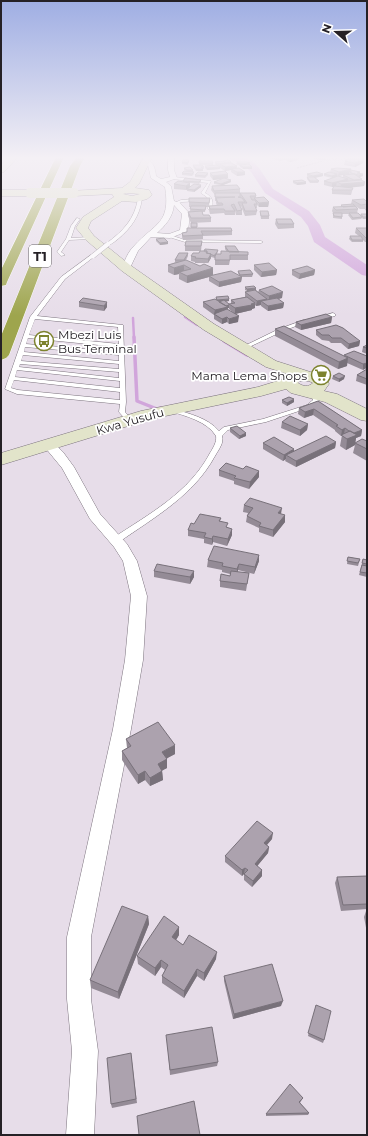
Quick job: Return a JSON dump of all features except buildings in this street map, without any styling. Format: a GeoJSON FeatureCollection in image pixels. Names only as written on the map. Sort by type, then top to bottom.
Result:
{"type":"FeatureCollection","features":[{"type":"Feature","properties":{"kind":"highway","name":"T1"},"geometry":{"type":"LineString","coordinates":[[1,282],[35,210]]}},
{"type":"Feature","properties":{"kind":"highway","name":"T1"},"geometry":{"type":"LineString","coordinates":[[1,355],[58,210]]}},
{"type":"Feature","properties":{"kind":"street"},"geometry":{"type":"LineString","coordinates":[[90,238],[82,228],[87,219],[99,210]]}},
{"type":"Feature","properties":{"kind":"street"},"geometry":{"type":"LineString","coordinates":[[126,268],[133,252],[149,235],[160,227],[167,219],[170,210]]}},
{"type":"Feature","properties":{"kind":"street"},"geometry":{"type":"LineString","coordinates":[[149,235],[170,236],[188,230],[186,214],[184,210]]}},
{"type":"Feature","properties":{"kind":"street","name":"Kwa Yusufu"},"geometry":{"type":"LineString","coordinates":[[90,238],[126,268],[209,328],[304,385],[360,412]]}},
{"type":"Feature","properties":{"kind":"street","name":"Kwa Yusufu"},"geometry":{"type":"LineString","coordinates":[[1,459],[129,420],[261,391],[304,385]]}},
{"type":"Feature","properties":{"kind":"street"},"geometry":{"type":"LineString","coordinates":[[49,445],[68,467],[95,516],[116,540],[130,561],[139,596],[134,660],[122,729],[78,937],[79,999],[85,1051],[80,1135]]}},
{"type":"Feature","properties":{"kind":"lane"},"geometry":{"type":"LineString","coordinates":[[123,402],[17,392],[8,389],[33,317],[63,278],[108,244],[131,224],[138,210]]}},
{"type":"Feature","properties":{"kind":"lane"},"geometry":{"type":"LineString","coordinates":[[63,255],[59,252],[68,239],[73,226],[78,219]]}},
{"type":"Feature","properties":{"kind":"lane"},"geometry":{"type":"LineString","coordinates":[[170,236],[185,241],[260,242]]}},
{"type":"Feature","properties":{"kind":"lane"},"geometry":{"type":"LineString","coordinates":[[68,239],[90,238]]}},
{"type":"Feature","properties":{"kind":"lane"},"geometry":{"type":"LineString","coordinates":[[243,348],[295,324],[333,315]]}},
{"type":"Feature","properties":{"kind":"lane"},"geometry":{"type":"LineString","coordinates":[[33,317],[121,326],[122,412],[129,420]]}},
{"type":"Feature","properties":{"kind":"lane"},"geometry":{"type":"LineString","coordinates":[[27,336],[121,346]]}},
{"type":"Feature","properties":{"kind":"lane"},"geometry":{"type":"LineString","coordinates":[[24,345],[122,354]]}},
{"type":"Feature","properties":{"kind":"lane"},"geometry":{"type":"LineString","coordinates":[[21,353],[122,363]]}},
{"type":"Feature","properties":{"kind":"lane"},"geometry":{"type":"LineString","coordinates":[[18,362],[122,371]]}},
{"type":"Feature","properties":{"kind":"lane"},"geometry":{"type":"LineString","coordinates":[[15,368],[122,380]]}},
{"type":"Feature","properties":{"kind":"lane"},"geometry":{"type":"LineString","coordinates":[[12,378],[122,390]]}},
{"type":"Feature","properties":{"kind":"lane"},"geometry":{"type":"LineString","coordinates":[[219,435],[229,426],[264,421],[292,410],[309,406],[316,400],[304,385]]}},
{"type":"Feature","properties":{"kind":"lane"},"geometry":{"type":"LineString","coordinates":[[116,540],[188,490],[212,458],[220,440],[219,435],[208,424],[172,410]]}},
{"type":"Feature","properties":{"kind":"waterway"},"geometry":{"type":"LineString","coordinates":[[299,210],[305,214],[314,225],[319,239],[367,272]]}},
{"type":"Feature","properties":{"kind":"waterway"},"geometry":{"type":"LineString","coordinates":[[185,317],[197,325]]}},
{"type":"Feature","properties":{"kind":"waterway"},"geometry":{"type":"LineString","coordinates":[[133,318],[134,338]]}},
{"type":"Feature","properties":{"kind":"waterway"},"geometry":{"type":"LineString","coordinates":[[134,337],[137,401],[157,409],[161,408]]}},
{"type":"Feature","properties":{"kind":"waterway"},"geometry":{"type":"LineString","coordinates":[[224,341],[247,355]]}},
{"type":"Feature","properties":{"kind":"place","name":"Mbezi Luis Bus Terminal"},"geometry":{"type":"Point","coordinates":[44,341]}},
{"type":"Feature","properties":{"kind":"place","name":"Mama Lema Shops"},"geometry":{"type":"Point","coordinates":[321,375]}}]}
